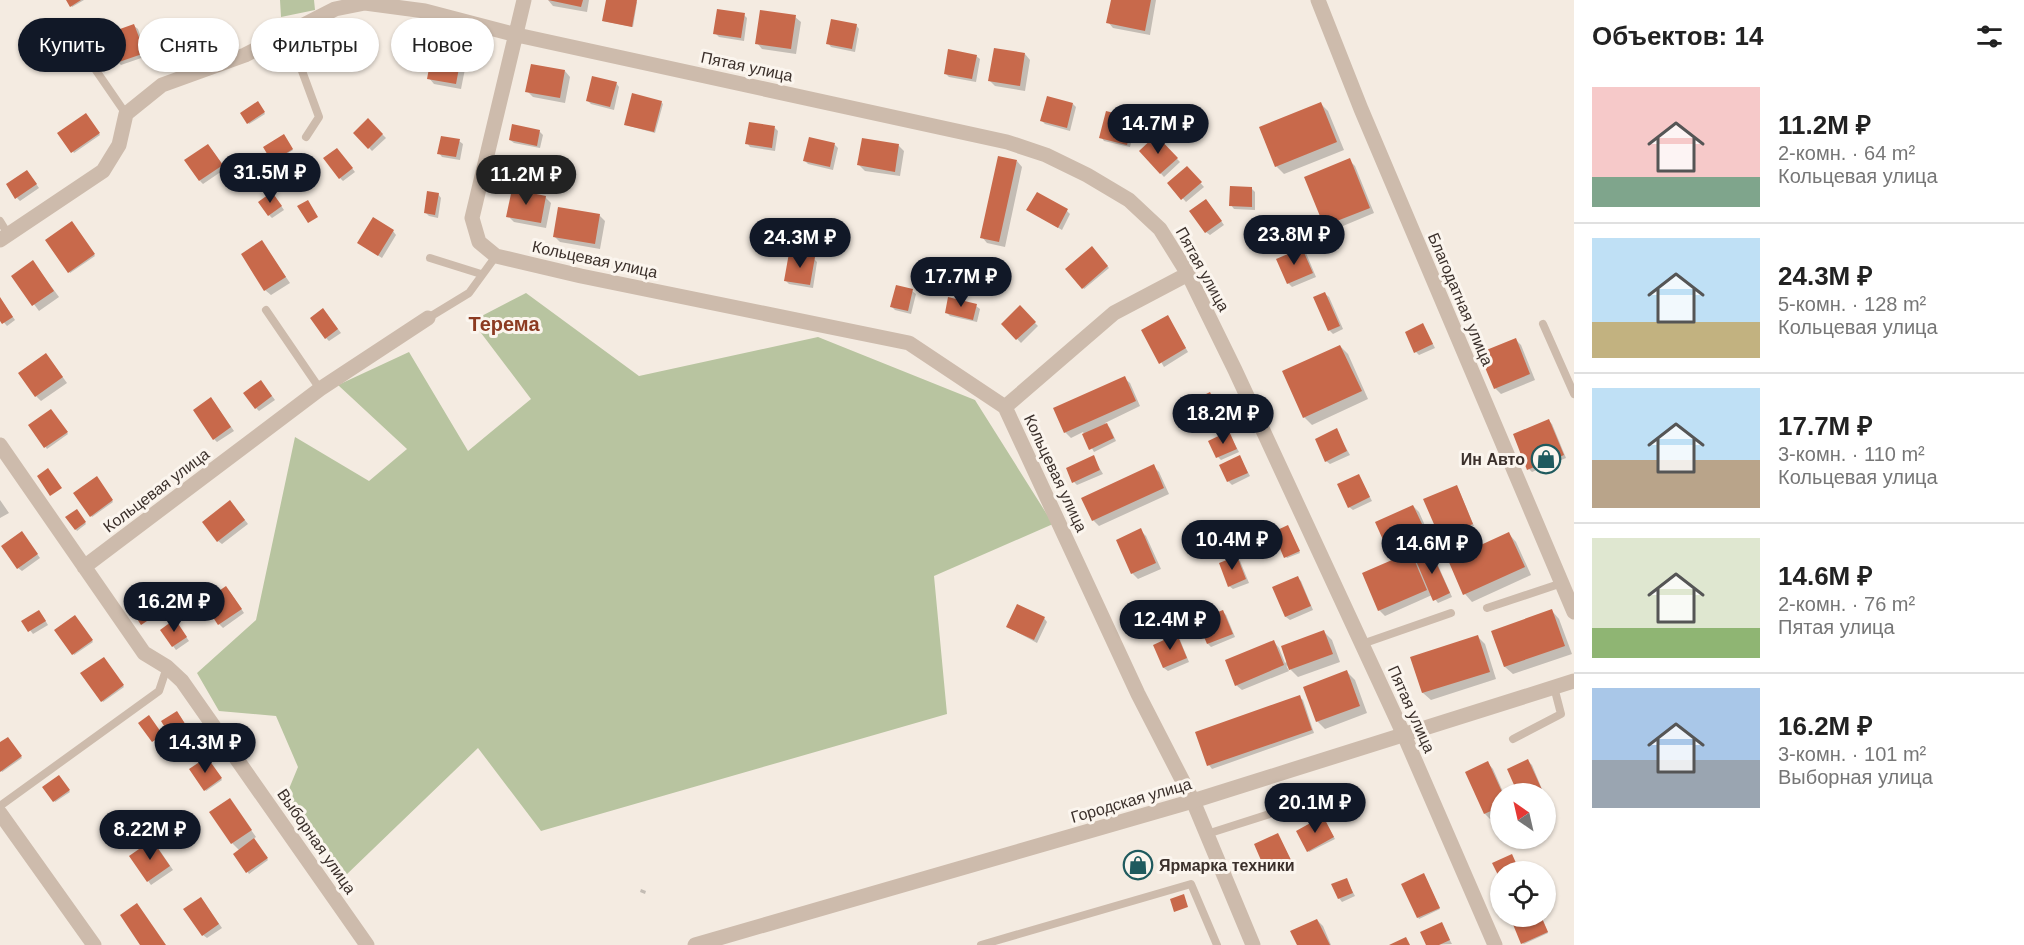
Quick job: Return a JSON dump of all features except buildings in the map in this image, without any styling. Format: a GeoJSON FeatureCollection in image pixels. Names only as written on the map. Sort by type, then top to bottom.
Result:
{"type":"FeatureCollection","features":[{"type":"Feature","properties":{"kind":"street"},"geometry":{"type":"LineString","coordinates":[[495,256],[479,242],[472,218],[524,0]]}},
{"type":"Feature","properties":{"kind":"street","name":"Благодатная улица"},"geometry":{"type":"LineString","coordinates":[[1318,0],[1375,141],[1574,612]]}},
{"type":"Feature","properties":{"kind":"street","name":"Пятая улица"},"geometry":{"type":"LineString","coordinates":[[312,18],[335,4],[365,3],[415,10],[517,35],[1007,142],[1046,155],[1087,175],[1129,200],[1160,229],[1188,274],[1236,370],[1404,735],[1495,945]]}},
{"type":"Feature","properties":{"kind":"street","name":"Пятая улица"},"geometry":{"type":"LineString","coordinates":[[126,114],[162,85],[251,52]]}},
{"type":"Feature","properties":{"kind":"street"},"geometry":{"type":"LineString","coordinates":[[3,232],[103,171],[119,145],[126,114]]}},
{"type":"Feature","properties":{"kind":"street","name":"Кольцевая улица"},"geometry":{"type":"LineString","coordinates":[[495,256],[581,276],[909,343],[1005,407],[1138,694],[1193,801],[1253,945]]}},
{"type":"Feature","properties":{"kind":"street"},"geometry":{"type":"LineString","coordinates":[[1005,407],[1114,313],[1188,274]]}},
{"type":"Feature","properties":{"kind":"street","name":"Кольцевая улица"},"geometry":{"type":"LineString","coordinates":[[84,567],[320,389],[428,318]]}},
{"type":"Feature","properties":{"kind":"street","name":"Выборная улица"},"geometry":{"type":"LineString","coordinates":[[0,445],[144,654],[167,667],[182,681],[367,945]]}},
{"type":"Feature","properties":{"kind":"street","name":"Городская улица"},"geometry":{"type":"LineString","coordinates":[[695,945],[1193,801],[1574,681]]}},
{"type":"Feature","properties":{"kind":"street"},"geometry":{"type":"LineString","coordinates":[[0,813],[94,945]]}},
{"type":"Feature","properties":{"kind":"lane"},"geometry":{"type":"LineString","coordinates":[[97,72],[126,114]]}},
{"type":"Feature","properties":{"kind":"lane"},"geometry":{"type":"LineString","coordinates":[[302,72],[319,117],[306,137]]}},
{"type":"Feature","properties":{"kind":"lane"},"geometry":{"type":"LineString","coordinates":[[428,318],[469,293],[495,256]]}},
{"type":"Feature","properties":{"kind":"lane"},"geometry":{"type":"LineString","coordinates":[[430,258],[481,274]]}},
{"type":"Feature","properties":{"kind":"lane"},"geometry":{"type":"LineString","coordinates":[[266,310],[320,389]]}},
{"type":"Feature","properties":{"kind":"lane"},"geometry":{"type":"LineString","coordinates":[[1543,324],[1574,394]]}},
{"type":"Feature","properties":{"kind":"lane"},"geometry":{"type":"LineString","coordinates":[[1487,608],[1562,583]]}},
{"type":"Feature","properties":{"kind":"lane"},"geometry":{"type":"LineString","coordinates":[[1362,644],[1451,613]]}},
{"type":"Feature","properties":{"kind":"lane"},"geometry":{"type":"LineString","coordinates":[[0,807],[159,691],[167,667]]}},
{"type":"Feature","properties":{"kind":"lane"},"geometry":{"type":"LineString","coordinates":[[1513,739],[1561,714],[1554,687]]}},
{"type":"Feature","properties":{"kind":"lane"},"geometry":{"type":"LineString","coordinates":[[1207,834],[1335,793]]}},
{"type":"Feature","properties":{"kind":"lane"},"geometry":{"type":"LineString","coordinates":[[981,945],[1191,884],[1217,945]]}},
{"type":"Feature","properties":{"kind":"green space"},"geometry":{"type":"Polygon","coordinates":[[[280,0],[314,0],[315,10],[281,17],[280,0]]]}},
{"type":"Feature","properties":{"kind":"green space"},"geometry":{"type":"Polygon","coordinates":[[[526,293],[639,376],[818,337],[975,400],[1053,524],[934,576],[947,714],[541,831],[478,748],[345,876],[286,796],[298,767],[276,716],[219,711],[197,673],[256,620],[295,437],[369,481],[407,449],[338,385],[409,352],[468,451],[531,399],[472,321],[526,293]]]}},
{"type":"Feature","properties":{"kind":"place","name":"Ин Авто"},"geometry":{"type":"Point","coordinates":[1546,459]}},
{"type":"Feature","properties":{"kind":"place","name":"Ярмарка техники"},"geometry":{"type":"Point","coordinates":[1138,865]}},
{"type":"Feature","properties":{"kind":"district","name":"Терема"},"geometry":{"type":"Point","coordinates":[504,324]}}]}
